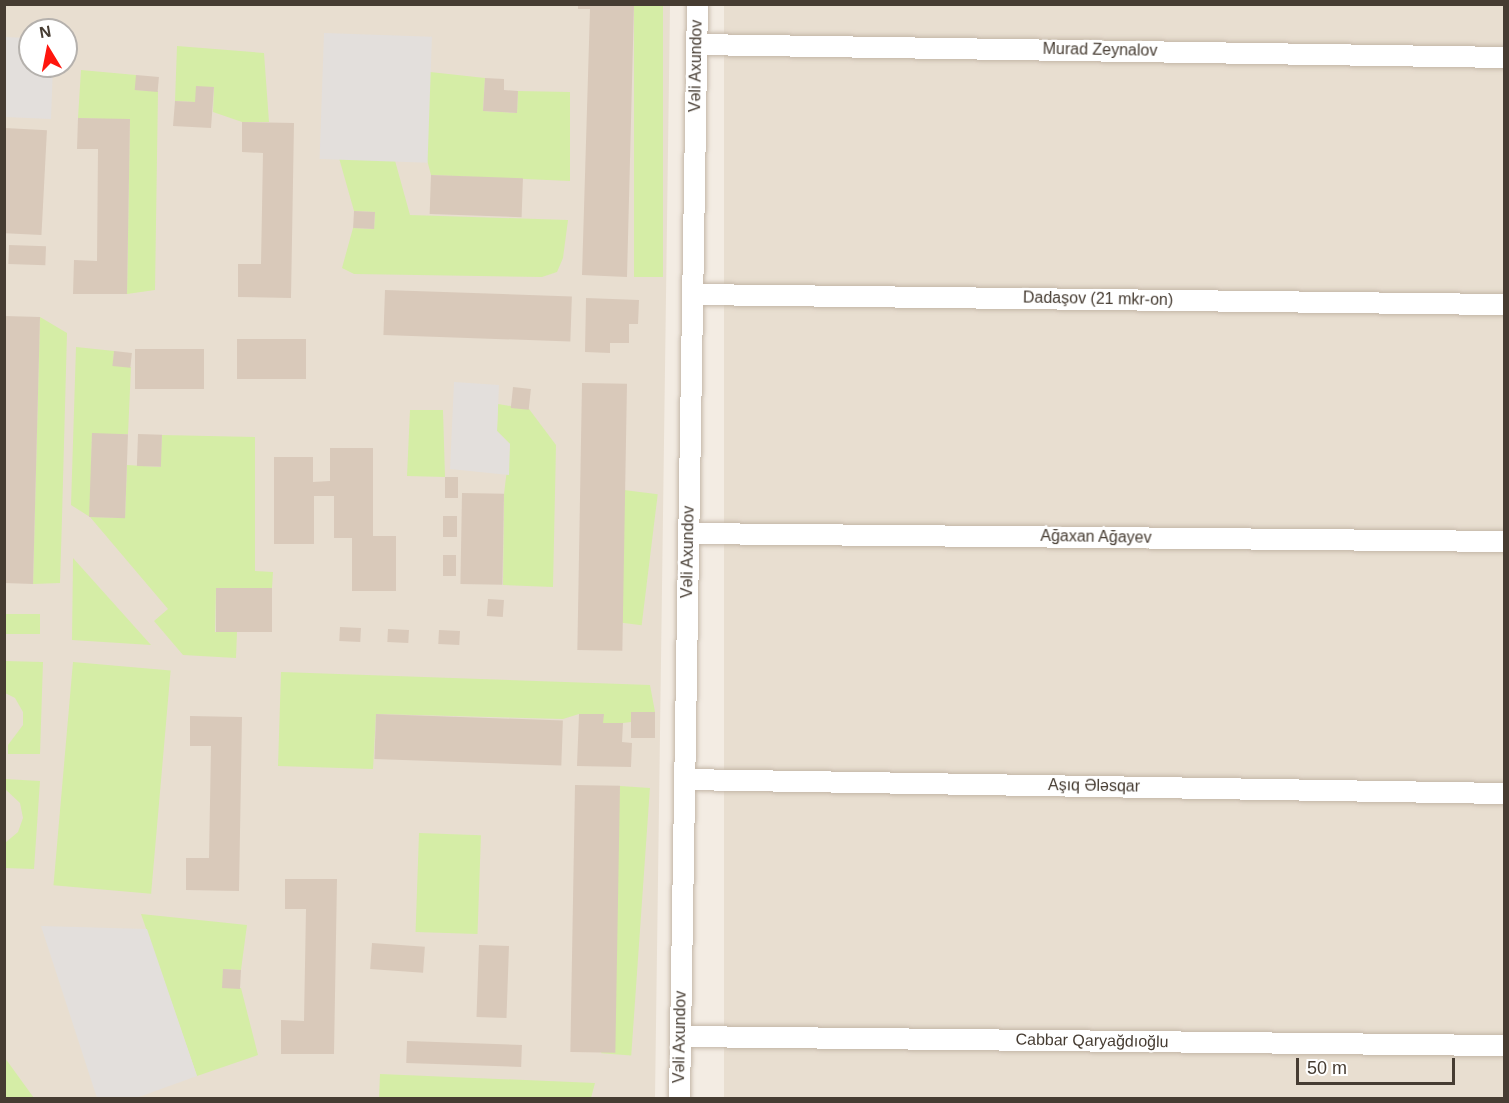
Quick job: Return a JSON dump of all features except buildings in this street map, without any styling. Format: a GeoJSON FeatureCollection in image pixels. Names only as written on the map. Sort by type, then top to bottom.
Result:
{"type":"FeatureCollection","features":[{"type":"Feature","properties":{"kind":"street","name":"Vəli Axundov"},"geometry":{"type":"LineString","coordinates":[[679,1098],[697,4]]}},
{"type":"Feature","properties":{"kind":"street","name":"Murad Zeynalov"},"geometry":{"type":"LineString","coordinates":[[696,44],[1504,57]]}},
{"type":"Feature","properties":{"kind":"street","name":"Dadaşov (21 mkr-on)"},"geometry":{"type":"LineString","coordinates":[[692,294],[1504,304]]}},
{"type":"Feature","properties":{"kind":"street","name":"Ağaxan Ağayev"},"geometry":{"type":"LineString","coordinates":[[688,533],[1504,540]]}},
{"type":"Feature","properties":{"kind":"street","name":"Aşıq Ələsqar"},"geometry":{"type":"LineString","coordinates":[[684,779],[1504,793]]}},
{"type":"Feature","properties":{"kind":"street","name":"Cabbar Qaryağdıoğlu"},"geometry":{"type":"LineString","coordinates":[[680,1036],[1504,1045]]}},
{"type":"Feature","properties":{"kind":"shaded area"},"geometry":{"type":"Polygon","coordinates":[[[5,5],[670,5],[655,1098],[5,1098],[5,5]]]}},
{"type":"Feature","properties":{"kind":"shaded area"},"geometry":{"type":"Polygon","coordinates":[[[724,5],[1504,5],[1504,1098],[724,1098],[724,5]]]}},
{"type":"Feature","properties":{"kind":"shaded area"},"geometry":{"type":"Polygon","coordinates":[[[324,33],[432,37],[428,163],[320,159],[324,33]]]}},
{"type":"Feature","properties":{"kind":"shaded area"},"geometry":{"type":"Polygon","coordinates":[[[4,37],[18,38],[18,78],[53,78],[51,119],[5,117],[4,37]]]}},
{"type":"Feature","properties":{"kind":"shaded area"},"geometry":{"type":"Polygon","coordinates":[[[454,382],[499,385],[497,431],[510,444],[509,475],[450,469],[454,382]]]}},
{"type":"Feature","properties":{"kind":"shaded area"},"geometry":{"type":"Polygon","coordinates":[[[41,926],[147,929],[197,1076],[136,1098],[97,1098],[41,926]]]}},
{"type":"Feature","properties":{"kind":"green space"},"geometry":{"type":"Polygon","coordinates":[[[634,5],[663,5],[663,277],[634,277],[634,5]]]}},
{"type":"Feature","properties":{"kind":"green space"},"geometry":{"type":"Polygon","coordinates":[[[177,46],[264,53],[269,122],[242,122],[213,112],[214,87],[195,102],[175,101],[177,46]]]}},
{"type":"Feature","properties":{"kind":"green space"},"geometry":{"type":"Polygon","coordinates":[[[81,70],[136,75],[136,90],[158,91],[155,290],[127,294],[130,120],[78,118],[81,70]]]}},
{"type":"Feature","properties":{"kind":"green space"},"geometry":{"type":"Polygon","coordinates":[[[430,72],[485,78],[483,111],[517,113],[518,91],[570,92],[570,181],[431,175],[426,156],[430,72]]]}},
{"type":"Feature","properties":{"kind":"green space"},"geometry":{"type":"Polygon","coordinates":[[[394,157],[410,215],[568,220],[563,258],[557,272],[542,277],[354,274],[342,268],[353,228],[374,229],[375,212],[354,211],[339,158],[394,157]]]}},
{"type":"Feature","properties":{"kind":"green space"},"geometry":{"type":"Polygon","coordinates":[[[40,317],[67,333],[60,583],[33,584],[40,317]]]}},
{"type":"Feature","properties":{"kind":"green space"},"geometry":{"type":"Polygon","coordinates":[[[76,347],[114,351],[113,365],[131,367],[128,434],[92,434],[90,517],[71,505],[76,347]]]}},
{"type":"Feature","properties":{"kind":"green space"},"geometry":{"type":"Polygon","coordinates":[[[498,404],[529,409],[556,445],[553,587],[503,585],[504,494],[510,444],[497,431],[498,404]]]}},
{"type":"Feature","properties":{"kind":"green space"},"geometry":{"type":"Polygon","coordinates":[[[410,410],[443,410],[445,477],[407,476],[410,410]]]}},
{"type":"Feature","properties":{"kind":"green space"},"geometry":{"type":"Polygon","coordinates":[[[162,435],[255,437],[255,571],[273,572],[272,588],[216,588],[215,632],[237,632],[236,658],[183,655],[154,621],[168,609],[90,517],[125,518],[127,465],[160,467],[162,435]]]}},
{"type":"Feature","properties":{"kind":"green space"},"geometry":{"type":"Polygon","coordinates":[[[624,490],[658,494],[642,625],[608,621],[624,490]]]}},
{"type":"Feature","properties":{"kind":"green space"},"geometry":{"type":"Polygon","coordinates":[[[73,558],[151,645],[72,640],[73,558]]]}},
{"type":"Feature","properties":{"kind":"green space"},"geometry":{"type":"Polygon","coordinates":[[[5,614],[40,614],[40,634],[5,634],[5,614]]]}},
{"type":"Feature","properties":{"kind":"green space"},"geometry":{"type":"Polygon","coordinates":[[[5,661],[43,662],[40,754],[8,754],[8,745],[23,725],[23,712],[15,698],[5,693],[5,661]]]}},
{"type":"Feature","properties":{"kind":"green space"},"geometry":{"type":"Polygon","coordinates":[[[73,662],[171,671],[151,894],[53,885],[73,662]]]}},
{"type":"Feature","properties":{"kind":"green space"},"geometry":{"type":"Polygon","coordinates":[[[281,672],[650,685],[655,712],[632,712],[631,722],[623,723],[603,723],[603,714],[579,714],[563,719],[376,714],[373,769],[278,766],[281,672]]]}},
{"type":"Feature","properties":{"kind":"green space"},"geometry":{"type":"Polygon","coordinates":[[[5,779],[40,781],[34,869],[5,868],[5,843],[18,832],[23,818],[20,803],[5,789],[5,779]]]}},
{"type":"Feature","properties":{"kind":"green space"},"geometry":{"type":"Polygon","coordinates":[[[620,786],[650,788],[631,1055],[601,1053],[620,786]]]}},
{"type":"Feature","properties":{"kind":"green space"},"geometry":{"type":"Polygon","coordinates":[[[419,833],[481,835],[478,934],[416,932],[419,833]]]}},
{"type":"Feature","properties":{"kind":"green space"},"geometry":{"type":"Polygon","coordinates":[[[141,914],[247,925],[241,970],[223,969],[223,987],[241,988],[258,1055],[197,1076],[141,914]]]}},
{"type":"Feature","properties":{"kind":"green space"},"geometry":{"type":"Polygon","coordinates":[[[5,1058],[34,1098],[5,1098],[5,1058]]]}},
{"type":"Feature","properties":{"kind":"green space"},"geometry":{"type":"Polygon","coordinates":[[[380,1074],[595,1083],[591,1098],[379,1098],[380,1074]]]}}]}
